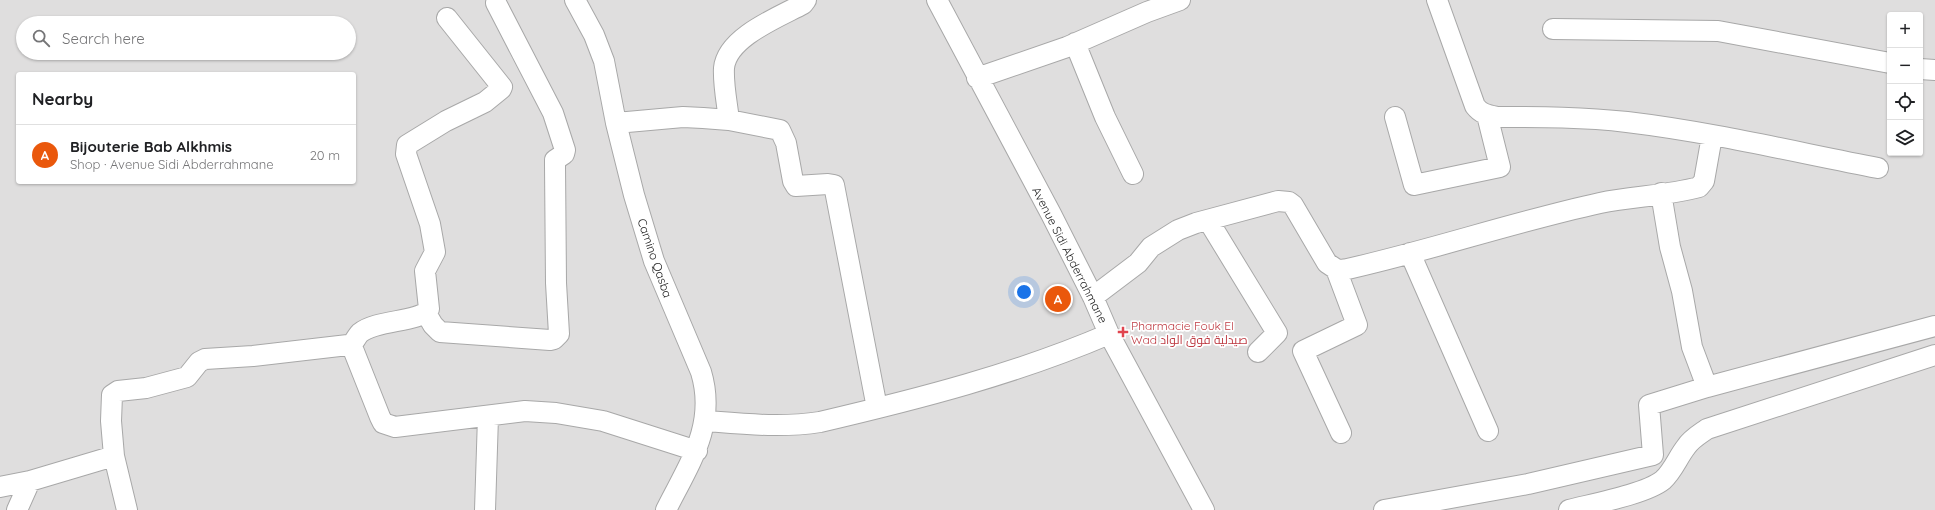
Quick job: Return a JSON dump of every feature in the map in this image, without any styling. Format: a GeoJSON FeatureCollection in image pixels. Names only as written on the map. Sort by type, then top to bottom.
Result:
{"type":"FeatureCollection","features":[{"type":"Feature","properties":{"kind":"street","name":"Camino Qasba"},"geometry":{"type":"LineString","coordinates":[[575,0],[600,49],[616,123],[634,195],[654,261],[702,372],[706,389],[706,421],[697,450],[666,510]]}},
{"type":"Feature","properties":{"kind":"street"},"geometry":{"type":"LineString","coordinates":[[729,120],[724,73],[728,56],[749,33],[803,4],[806,0]]}},
{"type":"Feature","properties":{"kind":"street","name":"Avenue Sidi Abderrahmane"},"geometry":{"type":"LineString","coordinates":[[936,0],[1051,214],[1093,297],[1109,334],[1200,509]]}},
{"type":"Feature","properties":{"kind":"street"},"geometry":{"type":"LineString","coordinates":[[977,78],[1075,43],[1147,12],[1180,0]]}},
{"type":"Feature","properties":{"kind":"street"},"geometry":{"type":"LineString","coordinates":[[1437,0],[1475,106],[1480,112],[1487,115],[1497,117],[1582,118],[1628,122],[1712,136],[1878,168]]}},
{"type":"Feature","properties":{"kind":"street"},"geometry":{"type":"LineString","coordinates":[[426,313],[433,325],[440,332],[550,340],[554,339],[559,334],[556,283],[555,165],[556,160],[564,154],[565,150],[553,113],[496,4]]}},
{"type":"Feature","properties":{"kind":"street"},"geometry":{"type":"LineString","coordinates":[[351,346],[360,333],[382,324],[426,313],[429,310],[425,271],[436,252],[430,224],[406,154],[407,145],[446,122],[485,102],[500,92],[502,87],[447,18]]}},
{"type":"Feature","properties":{"kind":"street"},"geometry":{"type":"LineString","coordinates":[[1553,29],[1718,31],[1887,62]]}},
{"type":"Feature","properties":{"kind":"street"},"geometry":{"type":"LineString","coordinates":[[1075,43],[1105,117],[1133,174]]}},
{"type":"Feature","properties":{"kind":"street"},"geometry":{"type":"LineString","coordinates":[[1394,117],[1414,185],[1500,167],[1487,115]]}},
{"type":"Feature","properties":{"kind":"street"},"geometry":{"type":"LineString","coordinates":[[616,123],[683,117],[729,120],[777,129],[783,132],[796,186],[834,185],[877,408]]}},
{"type":"Feature","properties":{"kind":"street"},"geometry":{"type":"LineString","coordinates":[[1336,270],[1343,270],[1410,254],[1601,203],[1701,186],[1704,181],[1712,136]]}},
{"type":"Feature","properties":{"kind":"street"},"geometry":{"type":"LineString","coordinates":[[1661,193],[1670,247],[1682,292],[1692,347],[1707,387]]}},
{"type":"Feature","properties":{"kind":"street"},"geometry":{"type":"LineString","coordinates":[[1093,297],[1138,263],[1151,248],[1178,230],[1208,220],[1278,201],[1289,202],[1297,209],[1327,263],[1336,270],[1357,325],[1304,351],[1342,433]]}},
{"type":"Feature","properties":{"kind":"street"},"geometry":{"type":"LineString","coordinates":[[1208,220],[1277,333],[1258,352]]}},
{"type":"Feature","properties":{"kind":"street"},"geometry":{"type":"LineString","coordinates":[[1410,254],[1488,431]]}},
{"type":"Feature","properties":{"kind":"street"},"geometry":{"type":"LineString","coordinates":[[1384,510],[1528,484],[1653,455],[1649,405],[1707,387],[1935,326]]}},
{"type":"Feature","properties":{"kind":"street"},"geometry":{"type":"LineString","coordinates":[[706,421],[772,426],[798,426],[877,408],[978,381],[1069,351],[1109,334]]}},
{"type":"Feature","properties":{"kind":"street"},"geometry":{"type":"LineString","coordinates":[[127,510],[114,456],[111,402],[112,395],[116,392],[146,388],[182,379],[190,375],[199,362],[205,359],[253,356],[345,345],[351,346]]}},
{"type":"Feature","properties":{"kind":"street"},"geometry":{"type":"LineString","coordinates":[[351,346],[380,417],[383,423],[388,426],[395,427],[488,417],[525,411],[578,416],[603,421],[697,450]]}},
{"type":"Feature","properties":{"kind":"street"},"geometry":{"type":"LineString","coordinates":[[1568,510],[1654,485],[1662,480],[1670,471],[1686,446],[1707,429],[1935,355]]}},
{"type":"Feature","properties":{"kind":"street"},"geometry":{"type":"LineString","coordinates":[[485,510],[488,417]]}},
{"type":"Feature","properties":{"kind":"street"},"geometry":{"type":"LineString","coordinates":[[0,487],[30,481],[114,456]]}},
{"type":"Feature","properties":{"kind":"street"},"geometry":{"type":"LineString","coordinates":[[17,510],[30,481]]}},
{"type":"Feature","properties":{"kind":"shaded area"},"geometry":{"type":"Polygon","coordinates":[[[0,0],[1935,0],[1935,510],[0,510],[0,0]]]}},
{"type":"Feature","properties":{"kind":"place","name":"Bijouterie Bab Alkhmis"},"geometry":{"type":"Point","coordinates":[1058,299]}},
{"type":"Feature","properties":{"kind":"place","name":"Pharmacie Fouk El Wad صيدلية فوق الواد"},"geometry":{"type":"Point","coordinates":[1123,332]}}]}
